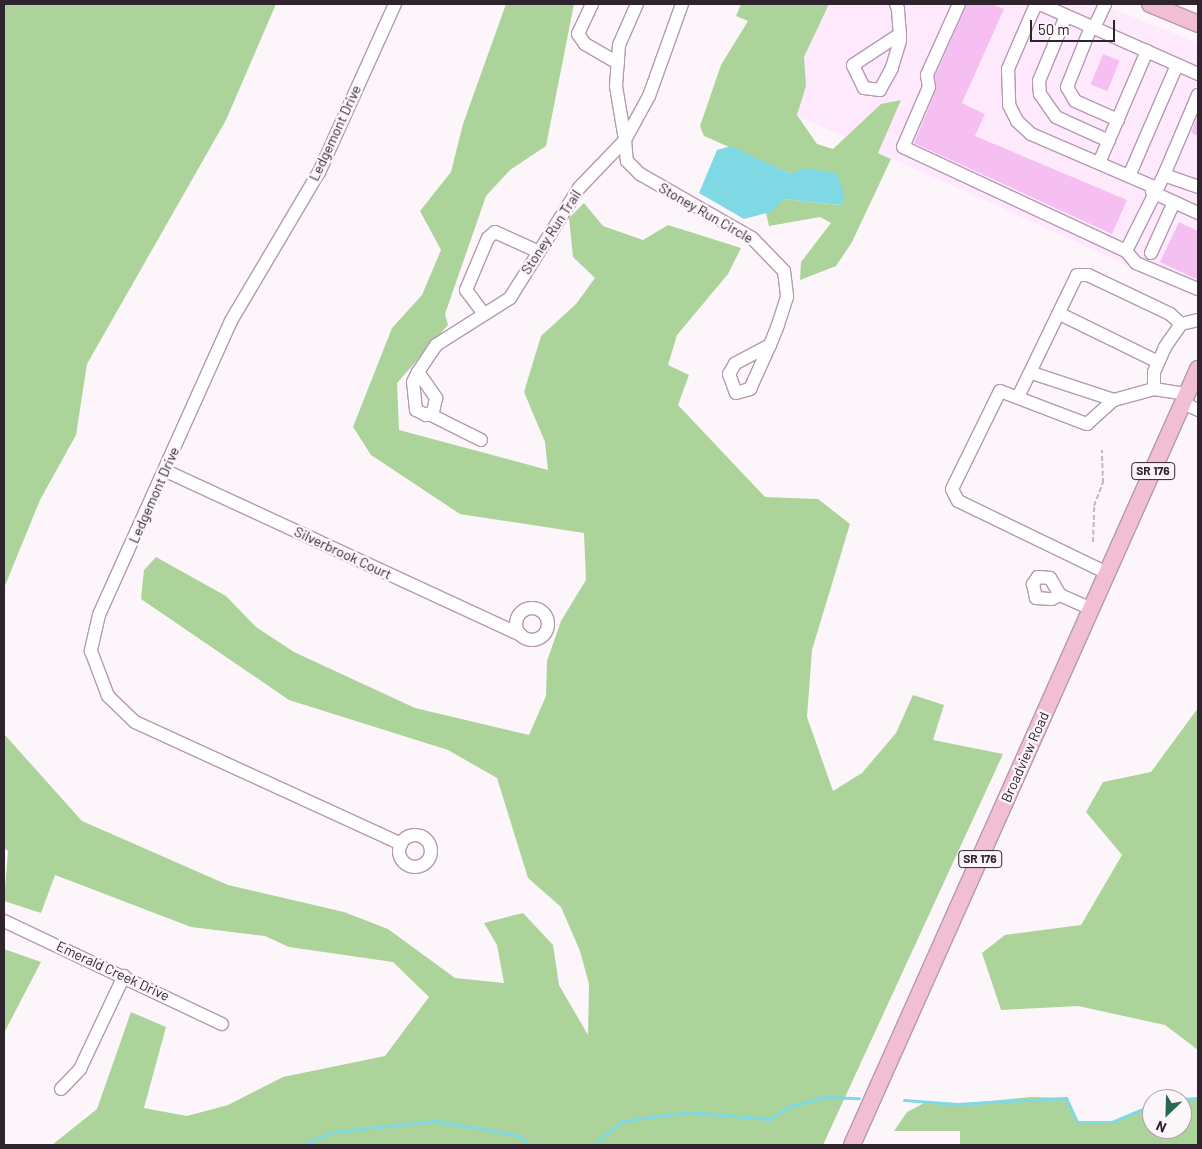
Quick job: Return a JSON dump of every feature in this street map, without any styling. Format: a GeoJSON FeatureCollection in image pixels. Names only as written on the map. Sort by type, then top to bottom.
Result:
{"type":"FeatureCollection","features":[{"type":"Feature","properties":{"kind":"main road"},"geometry":{"type":"LineString","coordinates":[[1150,4],[1197,21]]}},
{"type":"Feature","properties":{"kind":"main road","name":"Broadview Road"},"geometry":{"type":"LineString","coordinates":[[852,1145],[1198,369]]}},
{"type":"Feature","properties":{"kind":"street","name":"Ledgemont Drive"},"geometry":{"type":"LineString","coordinates":[[395,4],[319,172],[231,321],[93,635],[96,675],[108,696],[135,722],[400,844]]}},
{"type":"Feature","properties":{"kind":"street"},"geometry":{"type":"LineString","coordinates":[[592,4],[578,34],[585,44],[618,63]]}},
{"type":"Feature","properties":{"kind":"street"},"geometry":{"type":"LineString","coordinates":[[625,140],[618,63],[619,45],[635,4]]}},
{"type":"Feature","properties":{"kind":"street","name":"Stoney Run Trail"},"geometry":{"type":"LineString","coordinates":[[429,414],[416,410],[412,396],[418,372],[436,345],[510,298],[537,251],[579,188],[625,140],[650,96],[682,4]]}},
{"type":"Feature","properties":{"kind":"street"},"geometry":{"type":"LineString","coordinates":[[896,4],[900,34],[892,68],[880,90],[864,88],[853,65],[900,34]]}},
{"type":"Feature","properties":{"kind":"street"},"geometry":{"type":"LineString","coordinates":[[959,4],[927,75],[929,87],[904,147],[1126,251],[1136,263],[1198,289]]}},
{"type":"Feature","properties":{"kind":"street"},"geometry":{"type":"LineString","coordinates":[[1036,4],[1008,69],[1008,105],[1031,134],[1129,176],[1174,202],[1198,213]]}},
{"type":"Feature","properties":{"kind":"street"},"geometry":{"type":"LineString","coordinates":[[1040,4],[1198,74]]}},
{"type":"Feature","properties":{"kind":"street"},"geometry":{"type":"LineString","coordinates":[[1105,4],[1067,87],[1075,101],[1118,120]]}},
{"type":"Feature","properties":{"kind":"street"},"geometry":{"type":"LineString","coordinates":[[1066,16],[1039,81],[1040,94],[1056,117],[1109,140]]}},
{"type":"Feature","properties":{"kind":"street"},"geometry":{"type":"LineString","coordinates":[[1099,163],[1147,51]]}},
{"type":"Feature","properties":{"kind":"street"},"geometry":{"type":"LineString","coordinates":[[1129,176],[1177,65]]}},
{"type":"Feature","properties":{"kind":"street"},"geometry":{"type":"LineString","coordinates":[[1126,251],[1153,190],[1164,175],[1198,95]]}},
{"type":"Feature","properties":{"kind":"street","name":"Stoney Run Circle"},"geometry":{"type":"LineString","coordinates":[[625,140],[627,161],[640,174],[752,238],[784,271],[788,297],[770,345]]}},
{"type":"Feature","properties":{"kind":"street"},"geometry":{"type":"LineString","coordinates":[[1164,175],[1198,187]]}},
{"type":"Feature","properties":{"kind":"street"},"geometry":{"type":"LineString","coordinates":[[1150,253],[1174,202]]}},
{"type":"Feature","properties":{"kind":"street"},"geometry":{"type":"LineString","coordinates":[[484,314],[466,290],[488,238],[495,232],[537,251]]}},
{"type":"Feature","properties":{"kind":"street"},"geometry":{"type":"LineString","coordinates":[[1019,395],[1032,373],[1077,276],[1088,276],[1170,314],[1181,324]]}},
{"type":"Feature","properties":{"kind":"street"},"geometry":{"type":"LineString","coordinates":[[1060,314],[1158,362]]}},
{"type":"Feature","properties":{"kind":"street"},"geometry":{"type":"LineString","coordinates":[[1154,389],[1158,362],[1181,324],[1198,320]]}},
{"type":"Feature","properties":{"kind":"street"},"geometry":{"type":"LineString","coordinates":[[418,372],[436,398],[429,414],[481,440]]}},
{"type":"Feature","properties":{"kind":"street"},"geometry":{"type":"LineString","coordinates":[[1032,373],[1114,400]]}},
{"type":"Feature","properties":{"kind":"street"},"geometry":{"type":"LineString","coordinates":[[1107,573],[952,496],[995,395],[1007,390],[1087,424],[1114,400],[1154,389],[1185,398],[1198,410]]}},
{"type":"Feature","properties":{"kind":"street","name":"Silverbrook Court"},"geometry":{"type":"LineString","coordinates":[[166,471],[521,635]]}},
{"type":"Feature","properties":{"kind":"street"},"geometry":{"type":"LineString","coordinates":[[1060,595],[1092,609]]}},
{"type":"Feature","properties":{"kind":"street","name":"Emerald Creek Drive"},"geometry":{"type":"LineString","coordinates":[[4,920],[222,1024]]}},
{"type":"Feature","properties":{"kind":"street"},"geometry":{"type":"LineString","coordinates":[[61,1089],[80,1069],[124,976]]}},
{"type":"Feature","properties":{"kind":"path"},"geometry":{"type":"LineString","coordinates":[[1093,542],[1094,506],[1103,483],[1102,450]]}},
{"type":"Feature","properties":{"kind":"shaded area"},"geometry":{"type":"Polygon","coordinates":[[[829,4],[1100,4],[1198,43],[1198,297],[780,108],[829,4]]]}},
{"type":"Feature","properties":{"kind":"green space"},"geometry":{"type":"Polygon","coordinates":[[[4,4],[276,4],[226,120],[87,364],[76,435],[40,500],[4,588],[4,4]]]}},
{"type":"Feature","properties":{"kind":"green space"},"geometry":{"type":"Polygon","coordinates":[[[506,4],[574,4],[546,146],[510,170],[486,196],[445,314],[448,325],[397,383],[399,430],[548,470],[545,442],[524,392],[541,336],[576,304],[595,278],[573,257],[569,218],[584,203],[603,226],[643,240],[668,225],[741,248],[728,274],[677,335],[668,365],[689,375],[678,405],[765,497],[818,499],[850,524],[812,650],[807,717],[833,791],[862,773],[896,733],[913,695],[944,705],[933,740],[1003,754],[823,1145],[52,1145],[97,1109],[131,1012],[166,1027],[144,1108],[187,1116],[228,1105],[283,1077],[385,1056],[429,997],[393,962],[289,947],[265,936],[191,927],[55,875],[41,913],[4,901],[8,851],[4,848],[4,734],[82,821],[228,885],[344,912],[388,929],[455,978],[504,983],[497,945],[484,923],[523,913],[553,945],[559,985],[588,1035],[589,984],[580,951],[561,907],[528,878],[497,778],[448,750],[289,700],[141,599],[144,570],[156,557],[226,596],[256,627],[294,652],[415,708],[529,735],[546,696],[547,661],[561,621],[586,580],[584,533],[460,514],[371,455],[353,427],[392,328],[422,295],[441,250],[420,211],[451,172],[463,124],[506,4]]]}},
{"type":"Feature","properties":{"kind":"green space"},"geometry":{"type":"Polygon","coordinates":[[[741,4],[829,4],[804,57],[806,86],[797,115],[817,144],[833,149],[881,104],[901,100],[878,153],[891,159],[852,242],[836,266],[800,280],[801,262],[831,223],[820,217],[769,226],[766,213],[784,199],[840,205],[837,173],[791,174],[704,136],[700,126],[721,65],[748,21],[736,16],[741,4]]]}},
{"type":"Feature","properties":{"kind":"green space"},"geometry":{"type":"Polygon","coordinates":[[[1198,708],[1198,1050],[1165,1025],[1078,1006],[1001,1010],[982,953],[1005,935],[1081,925],[1122,855],[1086,812],[1103,782],[1151,772],[1198,708]]]}},
{"type":"Feature","properties":{"kind":"green space"},"geometry":{"type":"Polygon","coordinates":[[[4,949],[41,962],[4,1033],[4,949]]]}},
{"type":"Feature","properties":{"kind":"green space"},"geometry":{"type":"Polygon","coordinates":[[[1031,1097],[1066,1098],[1078,1122],[1112,1122],[1142,1109],[1142,1139],[1192,1139],[1192,1098],[1198,1098],[1198,1145],[960,1145],[960,1131],[894,1131],[907,1112],[926,1102],[957,1104],[1031,1097]]]}},
{"type":"Feature","properties":{"kind":"water"},"geometry":{"type":"Polygon","coordinates":[[[731,146],[791,174],[803,168],[837,173],[845,196],[840,205],[784,199],[771,212],[744,219],[699,193],[717,150],[731,146]]]}},
{"type":"Feature","properties":{"kind":"building"},"geometry":{"type":"Polygon","coordinates":[[[967,4],[992,4],[1004,9],[962,103],[985,114],[975,136],[1127,200],[1112,234],[914,143],[936,90],[935,76],[967,4]]]}},
{"type":"Feature","properties":{"kind":"building"},"geometry":{"type":"Polygon","coordinates":[[[1103,54],[1120,61],[1107,91],[1091,85],[1103,54]]]}},
{"type":"Feature","properties":{"kind":"building"},"geometry":{"type":"Polygon","coordinates":[[[1198,115],[1198,136],[1191,133],[1198,115]]]}},
{"type":"Feature","properties":{"kind":"building"},"geometry":{"type":"Polygon","coordinates":[[[1179,222],[1198,231],[1198,280],[1160,262],[1179,222]]]}},
{"type":"Feature","properties":{"kind":"waterway"},"geometry":{"type":"LineString","coordinates":[[593,1145],[622,1121],[689,1112],[769,1119],[791,1106],[825,1097],[859,1098]]}},
{"type":"Feature","properties":{"kind":"waterway"},"geometry":{"type":"LineString","coordinates":[[904,1100],[957,1104],[1066,1098],[1077,1122],[1112,1122],[1142,1109]]}},
{"type":"Feature","properties":{"kind":"waterway"},"geometry":{"type":"LineString","coordinates":[[1192,1098],[1198,1098]]}},
{"type":"Feature","properties":{"kind":"waterway"},"geometry":{"type":"LineString","coordinates":[[302,1145],[333,1132],[435,1121],[517,1135],[531,1145]]}}]}
